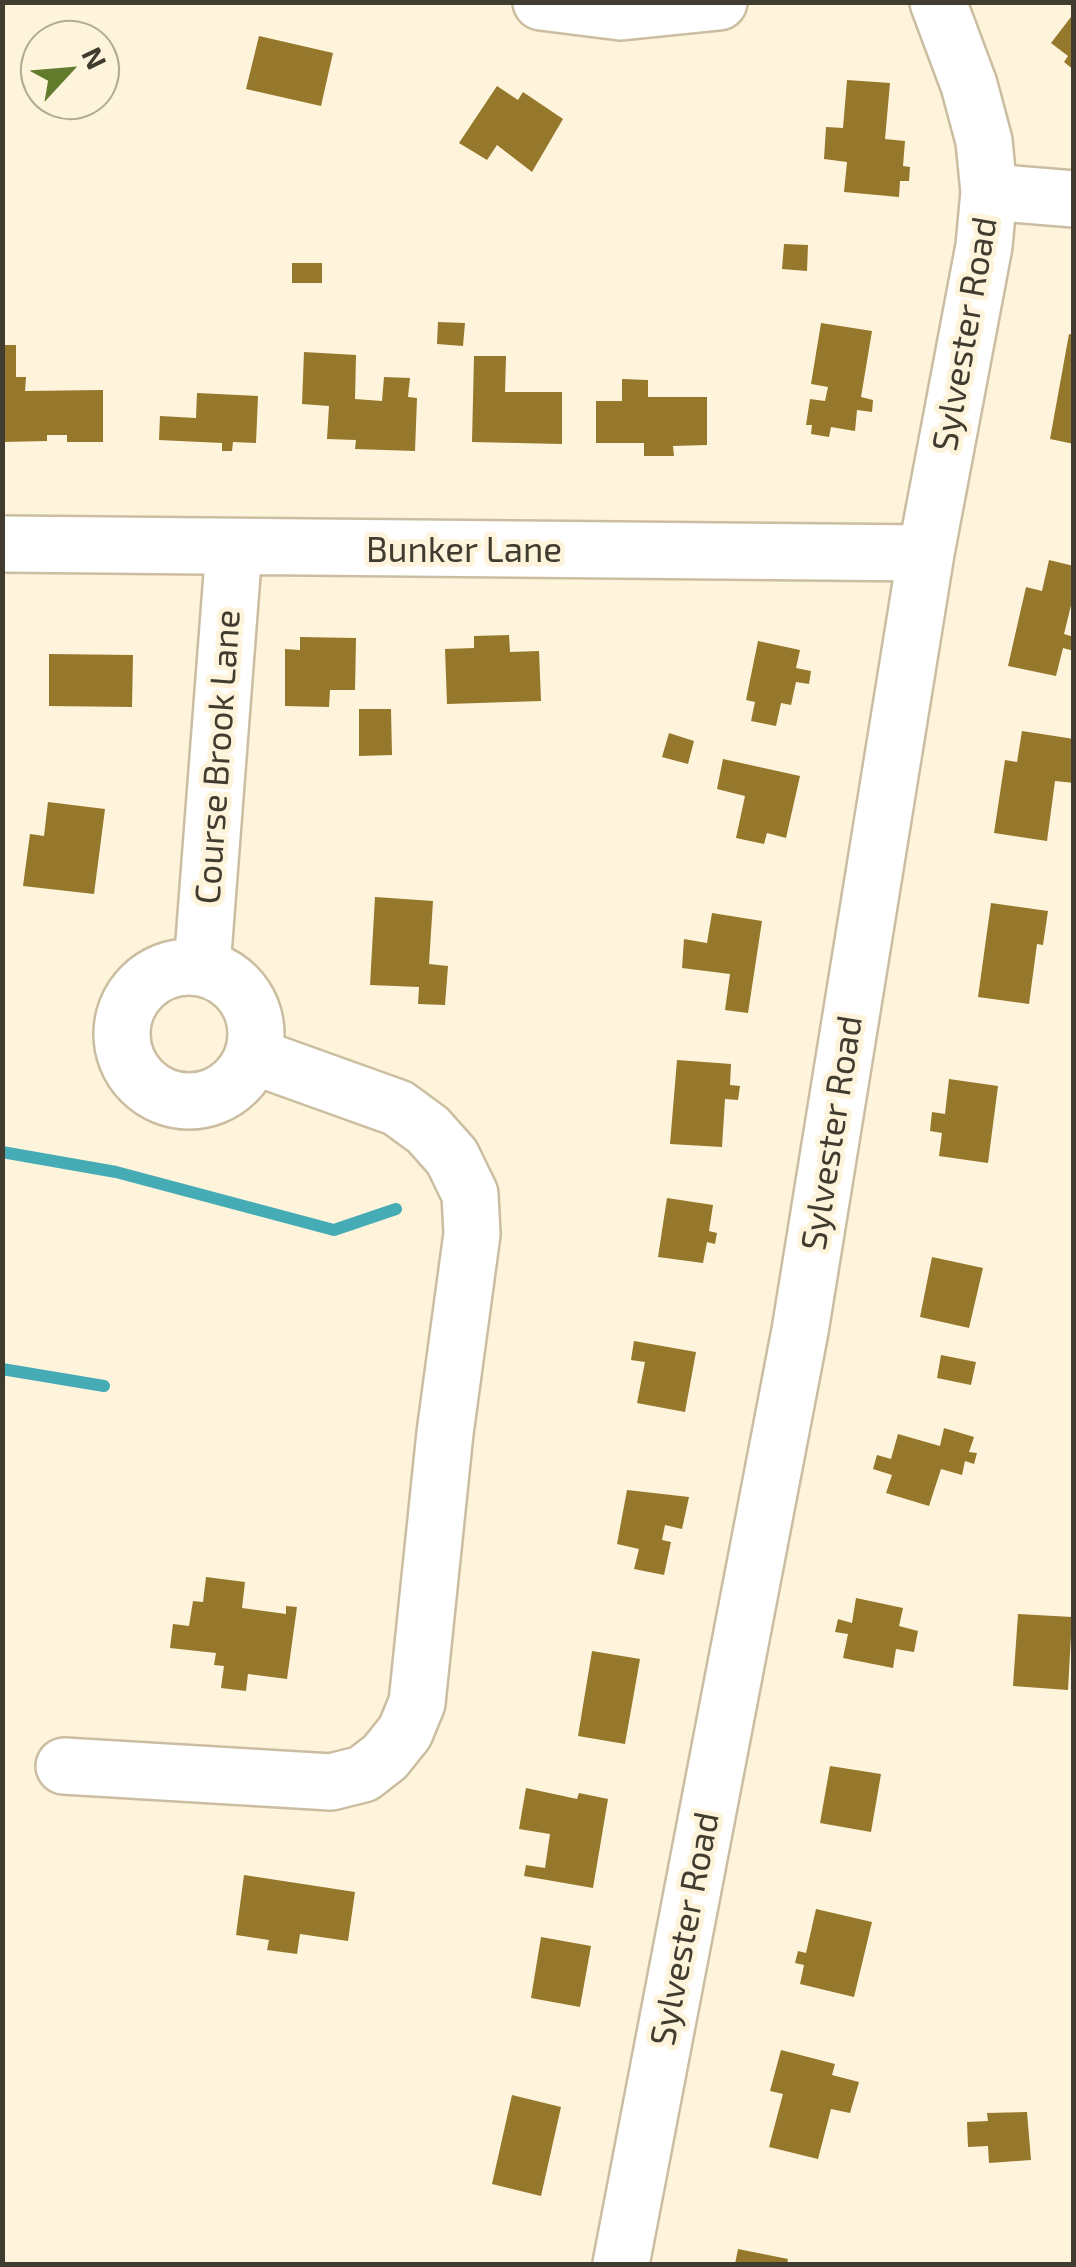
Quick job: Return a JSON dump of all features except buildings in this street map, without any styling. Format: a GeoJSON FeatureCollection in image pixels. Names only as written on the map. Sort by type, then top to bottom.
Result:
{"type":"FeatureCollection","features":[{"type":"Feature","properties":{"kind":"street"},"geometry":{"type":"LineString","coordinates":[[541,2],[621,12],[692,8],[719,2]]}},
{"type":"Feature","properties":{"kind":"street","name":"Sylvester Road"},"geometry":{"type":"LineString","coordinates":[[621,2264],[800,1330],[926,553],[984,246],[989,192],[984,141],[969,85],[938,2]]}},
{"type":"Feature","properties":{"kind":"street"},"geometry":{"type":"LineString","coordinates":[[989,192],[1074,199]]}},
{"type":"Feature","properties":{"kind":"street","name":"Bunker Lane"},"geometry":{"type":"LineString","coordinates":[[2,544],[926,553]]}},
{"type":"Feature","properties":{"kind":"street","name":"Course Brook Lane"},"geometry":{"type":"LineString","coordinates":[[202,966],[234,548]]}},
{"type":"Feature","properties":{"kind":"street"},"geometry":{"type":"LineString","coordinates":[[202,966],[227,977],[242,991],[257,1031],[253,1056],[243,1075],[228,1090],[198,1100],[178,1101],[143,1084],[122,1043],[122,1025],[135,994],[157,974],[174,967],[202,966]]}},
{"type":"Feature","properties":{"kind":"street"},"geometry":{"type":"LineString","coordinates":[[64,1766],[331,1782],[363,1774],[386,1757],[405,1732],[417,1703],[445,1434],[472,1234],[470,1194],[452,1157],[428,1130],[398,1108],[253,1056]]}},
{"type":"Feature","properties":{"kind":"waterway"},"geometry":{"type":"LineString","coordinates":[[2,1152],[116,1172],[334,1230],[396,1209]]}},
{"type":"Feature","properties":{"kind":"waterway"},"geometry":{"type":"LineString","coordinates":[[2,1369],[104,1386]]}}]}
